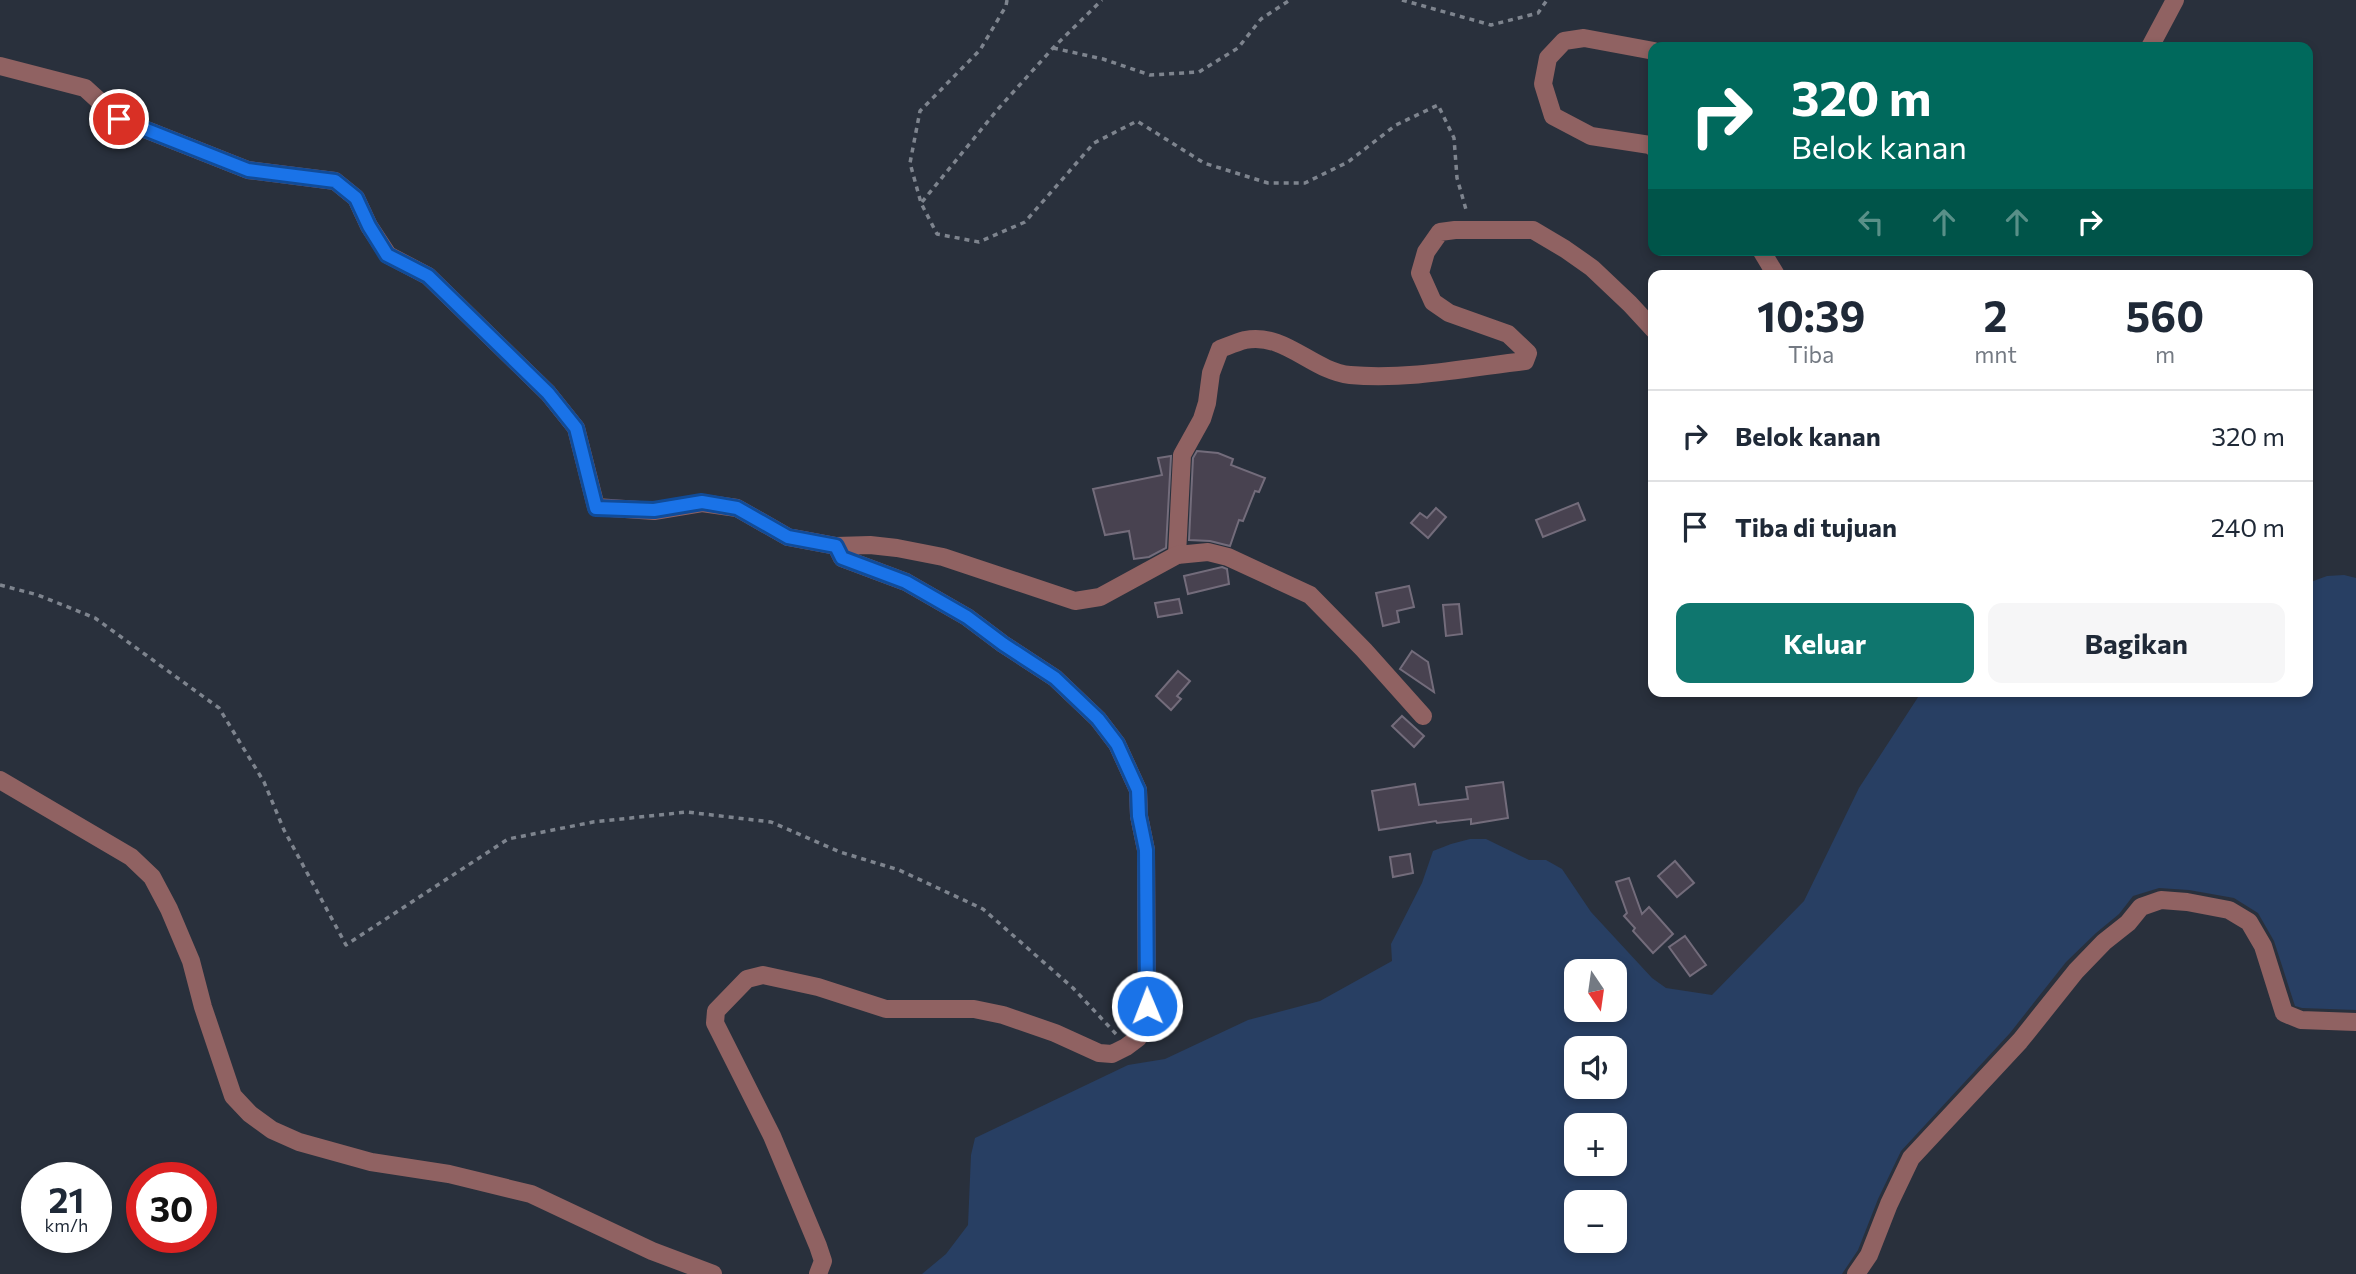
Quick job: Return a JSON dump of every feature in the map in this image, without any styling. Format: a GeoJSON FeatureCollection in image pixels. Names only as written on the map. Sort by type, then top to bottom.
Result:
{"type":"FeatureCollection","features":[{"type":"Feature","properties":{"kind":"street"},"geometry":{"type":"LineString","coordinates":[[2153,42],[2175,0]]}},
{"type":"Feature","properties":{"kind":"street"},"geometry":{"type":"LineString","coordinates":[[1648,50],[1584,38],[1564,40],[1548,58],[1543,84],[1553,116],[1591,136],[1648,145]]}},
{"type":"Feature","properties":{"kind":"street"},"geometry":{"type":"LineString","coordinates":[[0,66],[85,88],[119,119],[248,170],[335,181],[356,198],[387,255],[428,276],[548,393],[576,428],[596,508],[654,510],[702,502],[737,508],[788,537],[836,546],[884,547],[943,557],[1076,601],[1100,597],[1177,555],[1208,552],[1228,557],[1310,595],[1423,716]]}},
{"type":"Feature","properties":{"kind":"street"},"geometry":{"type":"LineString","coordinates":[[1177,555],[1182,455],[1202,419],[1211,373],[1220,349],[1246,340],[1266,340],[1291,348],[1310,362],[1347,374],[1412,376],[1525,361],[1528,353],[1508,334],[1450,313],[1433,302],[1420,273],[1426,252],[1440,232],[1533,230],[1592,268],[1648,324]]}},
{"type":"Feature","properties":{"kind":"street"},"geometry":{"type":"LineString","coordinates":[[818,1274],[824,1261],[818,1246],[772,1136],[715,1023],[716,1011],[747,979],[763,975],[774,977],[818,987],[886,1009],[974,1009],[1003,1015],[1055,1033],[1099,1053],[1112,1054],[1126,1047],[1138,1038],[1147,1021],[1146,850],[1139,816],[1138,790],[1117,744],[1098,719],[1055,678],[967,617],[906,582],[842,558],[836,546]]}},
{"type":"Feature","properties":{"kind":"street"},"geometry":{"type":"LineString","coordinates":[[0,780],[131,857],[152,877],[191,961],[203,1007],[233,1096],[250,1114],[272,1130],[299,1142],[371,1161],[449,1174],[531,1194],[652,1251],[713,1274]]}},
{"type":"Feature","properties":{"kind":"street"},"geometry":{"type":"LineString","coordinates":[[1856,1274],[1869,1255],[1889,1204],[1912,1158],[2020,1041],[2076,971],[2104,942],[2128,923],[2141,906],[2161,900],[2229,910],[2249,922],[2263,946],[2284,1013],[2301,1020],[2356,1022]]}},
{"type":"Feature","properties":{"kind":"path"},"geometry":{"type":"LineString","coordinates":[[1007,0],[980,50],[920,111],[910,163],[921,204],[937,234],[979,242],[1025,222],[1094,143],[1137,121],[1204,163],[1268,183],[1305,183],[1349,162],[1396,125],[1438,105],[1454,138],[1457,178],[1464,209],[1481,231]]}},
{"type":"Feature","properties":{"kind":"path"},"geometry":{"type":"LineString","coordinates":[[921,204],[998,109],[1053,48],[1102,0]]}},
{"type":"Feature","properties":{"kind":"path"},"geometry":{"type":"LineString","coordinates":[[1053,48],[1103,59],[1150,75],[1199,72],[1238,48],[1261,19],[1290,0]]}},
{"type":"Feature","properties":{"kind":"path"},"geometry":{"type":"LineString","coordinates":[[1402,0],[1491,25],[1538,13],[1547,0]]}},
{"type":"Feature","properties":{"kind":"path"},"geometry":{"type":"LineString","coordinates":[[0,584],[38,595],[95,618],[219,708],[264,782],[290,841],[346,945],[508,839],[593,822],[687,812],[771,822],[840,852],[899,870],[983,909],[1073,988],[1126,1047]]}},
{"type":"Feature","properties":{"kind":"shaded area"},"geometry":{"type":"Polygon","coordinates":[[[2344,575],[2356,578],[2356,1010],[2295,1006],[2274,941],[2258,913],[2234,898],[2159,888],[2133,896],[2119,914],[2066,962],[2010,1033],[1901,1151],[1858,1250],[1842,1274],[922,1274],[946,1254],[968,1225],[971,1155],[975,1138],[1128,1065],[1165,1059],[1248,1020],[1320,1001],[1392,961],[1391,944],[1422,883],[1433,851],[1470,839],[1486,839],[1529,860],[1546,860],[1562,869],[1591,912],[1652,978],[1666,988],[1712,995],[1804,901],[1859,788],[1918,697],[2313,697],[2313,581],[2327,576],[2344,575]]]}},
{"type":"Feature","properties":{"kind":"building"},"geometry":{"type":"Polygon","coordinates":[[[1197,451],[1218,453],[1233,459],[1231,465],[1265,478],[1259,492],[1255,491],[1243,521],[1239,520],[1230,546],[1189,540],[1193,458],[1197,451]]]}},
{"type":"Feature","properties":{"kind":"building"},"geometry":{"type":"Polygon","coordinates":[[[1171,456],[1166,548],[1149,557],[1134,559],[1129,531],[1105,535],[1093,489],[1162,475],[1158,458],[1171,456]]]}},
{"type":"Feature","properties":{"kind":"building"},"geometry":{"type":"Polygon","coordinates":[[[1578,503],[1585,520],[1543,537],[1536,520],[1578,503]]]}},
{"type":"Feature","properties":{"kind":"building"},"geometry":{"type":"Polygon","coordinates":[[[1436,508],[1446,517],[1428,538],[1411,523],[1420,513],[1427,518],[1436,508]]]}},
{"type":"Feature","properties":{"kind":"building"},"geometry":{"type":"Polygon","coordinates":[[[1222,567],[1227,569],[1229,584],[1188,594],[1184,576],[1222,567]]]}},
{"type":"Feature","properties":{"kind":"building"},"geometry":{"type":"Polygon","coordinates":[[[1409,586],[1414,607],[1397,611],[1399,622],[1383,626],[1376,593],[1409,586]]]}},
{"type":"Feature","properties":{"kind":"building"},"geometry":{"type":"Polygon","coordinates":[[[1179,599],[1182,613],[1158,617],[1155,603],[1179,599]]]}},
{"type":"Feature","properties":{"kind":"building"},"geometry":{"type":"Polygon","coordinates":[[[1459,604],[1462,634],[1446,636],[1443,605],[1459,604]]]}},
{"type":"Feature","properties":{"kind":"building"},"geometry":{"type":"Polygon","coordinates":[[[1412,651],[1428,662],[1434,692],[1400,669],[1412,651]]]}},
{"type":"Feature","properties":{"kind":"building"},"geometry":{"type":"Polygon","coordinates":[[[1178,671],[1190,681],[1177,696],[1181,699],[1171,710],[1156,696],[1178,671]]]}},
{"type":"Feature","properties":{"kind":"building"},"geometry":{"type":"Polygon","coordinates":[[[1402,716],[1424,736],[1414,747],[1392,726],[1402,716]]]}},
{"type":"Feature","properties":{"kind":"building"},"geometry":{"type":"Polygon","coordinates":[[[1503,782],[1508,818],[1471,824],[1471,819],[1436,821],[1379,830],[1372,791],[1415,784],[1419,805],[1468,799],[1466,787],[1503,782]]]}},
{"type":"Feature","properties":{"kind":"building"},"geometry":{"type":"Polygon","coordinates":[[[1410,854],[1413,873],[1393,877],[1390,857],[1410,854]]]}},
{"type":"Feature","properties":{"kind":"building"},"geometry":{"type":"Polygon","coordinates":[[[1675,861],[1694,883],[1677,897],[1658,876],[1675,861]]]}},
{"type":"Feature","properties":{"kind":"building"},"geometry":{"type":"Polygon","coordinates":[[[1629,878],[1642,914],[1649,907],[1673,934],[1653,953],[1633,931],[1635,928],[1624,916],[1627,913],[1616,882],[1629,878]]]}},
{"type":"Feature","properties":{"kind":"building"},"geometry":{"type":"Polygon","coordinates":[[[1685,936],[1706,965],[1690,976],[1669,947],[1685,936]]]}},
{"type":"Feature","properties":{"kind":"route"},"geometry":{"type":"LineString","coordinates":[[119,119],[248,170],[335,181],[356,198],[387,255],[428,276],[548,393],[576,428],[588,467],[596,508],[654,510],[702,502],[737,508],[788,537],[836,546],[842,558],[906,582],[967,617],[1055,678],[1098,719],[1117,744],[1138,790],[1139,816],[1146,850],[1147,1006]]}}]}
